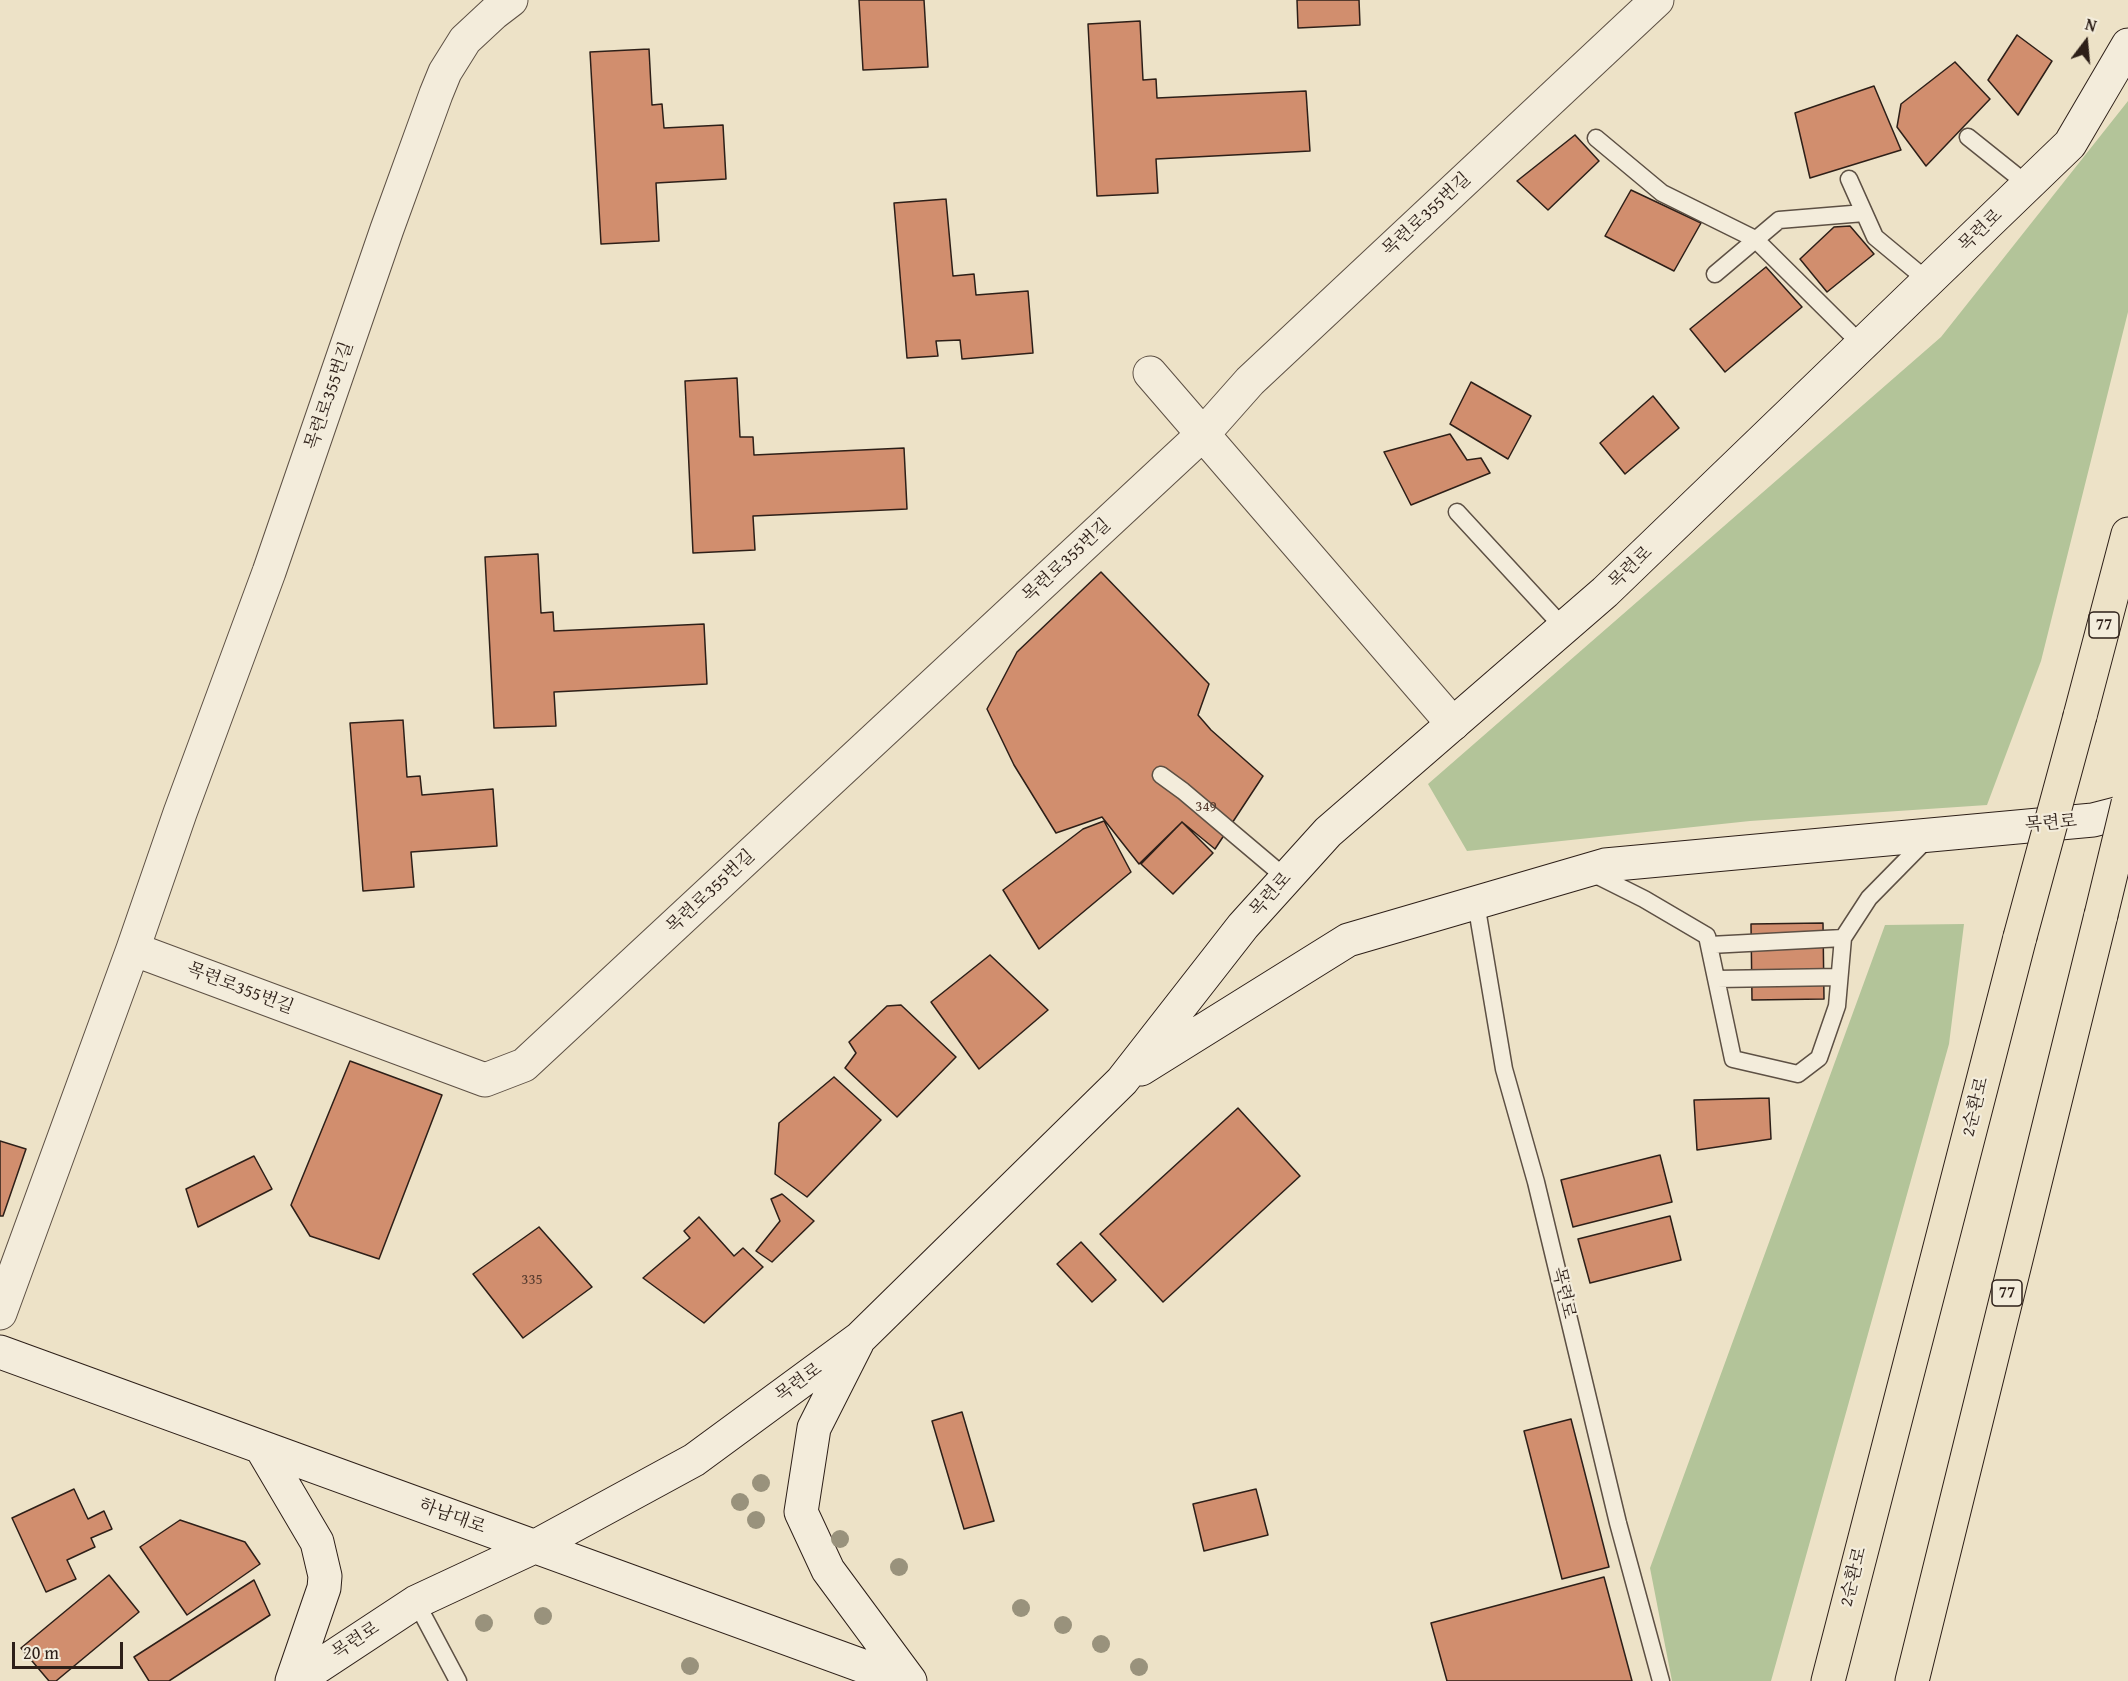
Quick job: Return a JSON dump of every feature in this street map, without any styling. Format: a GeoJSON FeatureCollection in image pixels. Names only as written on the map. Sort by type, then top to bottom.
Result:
{"type":"FeatureCollection","features":[{"type":"Feature","properties":{"kind":"highway","name":"2순환로"},"geometry":{"type":"LineString","coordinates":[[1832,1666],[2020,937],[2128,534]]}},
{"type":"Feature","properties":{"kind":"highway","name":"77"},"geometry":{"type":"LineString","coordinates":[[1913,1676],[2128,803]]}},
{"type":"Feature","properties":{"kind":"main road","name":"목련로355번길"},"geometry":{"type":"LineString","coordinates":[[0,1313],[269,572],[436,94],[445,72],[465,40],[511,0]]}},
{"type":"Feature","properties":{"kind":"main road","name":"목련로355번길"},"geometry":{"type":"LineString","coordinates":[[133,949],[485,1080],[524,1065],[1203,434],[1250,381],[1657,0]]}},
{"type":"Feature","properties":{"kind":"main road","name":"목련로"},"geometry":{"type":"LineString","coordinates":[[294,1681],[416,1602],[534,1547],[694,1460],[860,1338],[1122,1081],[1243,926],[1328,832],[1605,592],[2070,144],[2128,45]]}},
{"type":"Feature","properties":{"kind":"main road"},"geometry":{"type":"LineString","coordinates":[[1150,373],[1453,724]]}},
{"type":"Feature","properties":{"kind":"main road","name":"목련로"},"geometry":{"type":"LineString","coordinates":[[1122,1081],[1348,940],[1586,870],[1605,866],[2093,820],[2128,811]]}},
{"type":"Feature","properties":{"kind":"main road"},"geometry":{"type":"LineString","coordinates":[[860,1338],[814,1428],[801,1512],[828,1570],[910,1681]]}},
{"type":"Feature","properties":{"kind":"main road","name":"하남대로"},"geometry":{"type":"LineString","coordinates":[[0,1352],[904,1681]]}},
{"type":"Feature","properties":{"kind":"main road"},"geometry":{"type":"LineString","coordinates":[[261,1447],[317,1542],[325,1576],[324,1588],[294,1681]]}},
{"type":"Feature","properties":{"kind":"lane"},"geometry":{"type":"LineString","coordinates":[[1968,137],[2028,185]]}},
{"type":"Feature","properties":{"kind":"lane"},"geometry":{"type":"LineString","coordinates":[[1596,138],[1662,194],[1755,239],[1862,345]]}},
{"type":"Feature","properties":{"kind":"lane"},"geometry":{"type":"LineString","coordinates":[[1850,179],[1875,237],[1928,281]]}},
{"type":"Feature","properties":{"kind":"lane"},"geometry":{"type":"LineString","coordinates":[[1715,274],[1779,220],[1864,213]]}},
{"type":"Feature","properties":{"kind":"lane"},"geometry":{"type":"LineString","coordinates":[[1457,512],[1564,628]]}},
{"type":"Feature","properties":{"kind":"lane"},"geometry":{"type":"LineString","coordinates":[[1161,775],[1286,878]]}},
{"type":"Feature","properties":{"kind":"lane"},"geometry":{"type":"LineString","coordinates":[[1586,870],[1644,898],[1707,936],[1733,1059],[1798,1074],[1819,1058],[1837,1006],[1843,938],[1869,898],[1932,835]]}},
{"type":"Feature","properties":{"kind":"lane","name":"목련로"},"geometry":{"type":"LineString","coordinates":[[1476,903],[1504,1069],[1536,1182],[1616,1512],[1661,1681]]}},
{"type":"Feature","properties":{"kind":"lane"},"geometry":{"type":"LineString","coordinates":[[1710,945],[1843,938]]}},
{"type":"Feature","properties":{"kind":"lane"},"geometry":{"type":"LineString","coordinates":[[1717,980],[1839,977]]}},
{"type":"Feature","properties":{"kind":"lane"},"geometry":{"type":"LineString","coordinates":[[416,1602],[458,1681]]}},
{"type":"Feature","properties":{"kind":"green space"},"geometry":{"type":"Polygon","coordinates":[[[2128,101],[2128,312],[2041,661],[1987,805],[1750,821],[1467,851],[1428,784],[1941,337],[2128,101]]]}},
{"type":"Feature","properties":{"kind":"green space"},"geometry":{"type":"Polygon","coordinates":[[[1964,924],[1949,1044],[1771,1681],[1672,1681],[1650,1568],[1885,925],[1964,924]]]}},
{"type":"Feature","properties":{"kind":"building"},"geometry":{"type":"Polygon","coordinates":[[[859,0],[924,0],[928,67],[863,70],[859,0]]]}},
{"type":"Feature","properties":{"kind":"building"},"geometry":{"type":"Polygon","coordinates":[[[1297,0],[1359,0],[1360,25],[1298,28],[1297,0]]]}},
{"type":"Feature","properties":{"kind":"building"},"geometry":{"type":"Polygon","coordinates":[[[1140,21],[1143,80],[1156,79],[1157,98],[1306,91],[1310,151],[1156,159],[1158,193],[1097,196],[1088,24],[1140,21]]]}},
{"type":"Feature","properties":{"kind":"building"},"geometry":{"type":"Polygon","coordinates":[[[2017,35],[2052,61],[2018,115],[1988,80],[2017,35]]]}},
{"type":"Feature","properties":{"kind":"building"},"geometry":{"type":"Polygon","coordinates":[[[649,49],[652,105],[662,104],[664,128],[723,125],[726,179],[656,183],[659,241],[601,244],[590,52],[649,49]]]}},
{"type":"Feature","properties":{"kind":"building"},"geometry":{"type":"Polygon","coordinates":[[[1955,62],[1990,99],[1926,166],[1897,127],[1901,104],[1955,62]]]}},
{"type":"Feature","properties":{"kind":"building"},"geometry":{"type":"Polygon","coordinates":[[[1874,86],[1901,150],[1810,178],[1795,113],[1874,86]]]}},
{"type":"Feature","properties":{"kind":"building"},"geometry":{"type":"Polygon","coordinates":[[[1575,135],[1599,161],[1548,210],[1517,181],[1575,135]]]}},
{"type":"Feature","properties":{"kind":"building"},"geometry":{"type":"Polygon","coordinates":[[[1631,190],[1701,223],[1674,271],[1605,236],[1631,190]]]}},
{"type":"Feature","properties":{"kind":"building"},"geometry":{"type":"Polygon","coordinates":[[[946,199],[953,276],[974,274],[976,295],[1028,291],[1033,353],[962,359],[960,340],[936,341],[938,356],[907,358],[894,203],[946,199]]]}},
{"type":"Feature","properties":{"kind":"building"},"geometry":{"type":"Polygon","coordinates":[[[1850,226],[1874,254],[1827,292],[1800,259],[1834,227],[1850,226]]]}},
{"type":"Feature","properties":{"kind":"building"},"geometry":{"type":"Polygon","coordinates":[[[1766,267],[1802,307],[1725,372],[1690,329],[1766,267]]]}},
{"type":"Feature","properties":{"kind":"building"},"geometry":{"type":"Polygon","coordinates":[[[737,378],[740,437],[753,437],[754,455],[904,448],[907,509],[753,516],[755,550],[693,553],[685,381],[737,378]]]}},
{"type":"Feature","properties":{"kind":"building"},"geometry":{"type":"Polygon","coordinates":[[[1471,382],[1531,416],[1508,459],[1450,424],[1471,382]]]}},
{"type":"Feature","properties":{"kind":"building"},"geometry":{"type":"Polygon","coordinates":[[[1653,396],[1679,428],[1625,474],[1600,443],[1653,396]]]}},
{"type":"Feature","properties":{"kind":"building"},"geometry":{"type":"Polygon","coordinates":[[[1450,434],[1467,460],[1481,458],[1490,473],[1411,505],[1384,452],[1450,434]]]}},
{"type":"Feature","properties":{"kind":"building"},"geometry":{"type":"Polygon","coordinates":[[[538,554],[541,613],[553,612],[554,631],[704,624],[707,684],[554,692],[556,726],[494,728],[485,557],[538,554]]]}},
{"type":"Feature","properties":{"kind":"building"},"geometry":{"type":"Polygon","coordinates":[[[1101,572],[1209,684],[1198,715],[1211,730],[1263,776],[1215,849],[1182,822],[1139,864],[1102,817],[1056,833],[1014,765],[987,709],[1017,652],[1101,572]]]}},
{"type":"Feature","properties":{"kind":"building"},"geometry":{"type":"Polygon","coordinates":[[[403,720],[407,777],[420,776],[422,795],[493,789],[497,846],[411,852],[414,887],[363,891],[350,723],[403,720]]]}},
{"type":"Feature","properties":{"kind":"building"},"geometry":{"type":"Polygon","coordinates":[[[1104,821],[1131,872],[1039,949],[1003,890],[1083,829],[1104,821]]]}},
{"type":"Feature","properties":{"kind":"building"},"geometry":{"type":"Polygon","coordinates":[[[1182,822],[1213,853],[1173,894],[1141,864],[1182,822]]]}},
{"type":"Feature","properties":{"kind":"building"},"geometry":{"type":"Polygon","coordinates":[[[1823,923],[1824,999],[1752,1000],[1751,924],[1823,923]]]}},
{"type":"Feature","properties":{"kind":"building"},"geometry":{"type":"Polygon","coordinates":[[[990,955],[1048,1010],[979,1069],[931,1002],[990,955]]]}},
{"type":"Feature","properties":{"kind":"building"},"geometry":{"type":"Polygon","coordinates":[[[901,1005],[956,1057],[897,1117],[845,1068],[856,1053],[849,1042],[887,1006],[901,1005]]]}},
{"type":"Feature","properties":{"kind":"building"},"geometry":{"type":"Polygon","coordinates":[[[350,1061],[442,1095],[379,1259],[310,1236],[291,1205],[350,1061]]]}},
{"type":"Feature","properties":{"kind":"building"},"geometry":{"type":"Polygon","coordinates":[[[834,1077],[881,1120],[807,1197],[775,1174],[779,1123],[834,1077]]]}},
{"type":"Feature","properties":{"kind":"building"},"geometry":{"type":"Polygon","coordinates":[[[1769,1098],[1771,1139],[1697,1150],[1694,1100],[1769,1098]]]}},
{"type":"Feature","properties":{"kind":"building"},"geometry":{"type":"Polygon","coordinates":[[[1238,1108],[1300,1176],[1163,1302],[1100,1234],[1238,1108]]]}},
{"type":"Feature","properties":{"kind":"building"},"geometry":{"type":"Polygon","coordinates":[[[0,1141],[26,1149],[3,1216],[0,1216],[0,1141]]]}},
{"type":"Feature","properties":{"kind":"building"},"geometry":{"type":"Polygon","coordinates":[[[1660,1155],[1672,1202],[1573,1227],[1561,1180],[1660,1155]]]}},
{"type":"Feature","properties":{"kind":"building"},"geometry":{"type":"Polygon","coordinates":[[[254,1156],[272,1189],[198,1227],[186,1189],[254,1156]]]}},
{"type":"Feature","properties":{"kind":"building"},"geometry":{"type":"Polygon","coordinates":[[[782,1194],[814,1221],[772,1262],[756,1251],[780,1221],[771,1199],[782,1194]]]}},
{"type":"Feature","properties":{"kind":"building"},"geometry":{"type":"Polygon","coordinates":[[[1670,1216],[1681,1260],[1590,1283],[1578,1239],[1670,1216]]]}},
{"type":"Feature","properties":{"kind":"building"},"geometry":{"type":"Polygon","coordinates":[[[699,1217],[734,1256],[743,1248],[763,1267],[704,1323],[643,1278],[690,1238],[684,1231],[699,1217]]]}},
{"type":"Feature","properties":{"kind":"building"},"geometry":{"type":"Polygon","coordinates":[[[539,1227],[592,1287],[523,1338],[473,1274],[539,1227]]]}},
{"type":"Feature","properties":{"kind":"building"},"geometry":{"type":"Polygon","coordinates":[[[1081,1242],[1116,1280],[1092,1302],[1057,1264],[1081,1242]]]}},
{"type":"Feature","properties":{"kind":"building"},"geometry":{"type":"Polygon","coordinates":[[[962,1412],[994,1521],[964,1529],[932,1421],[962,1412]]]}},
{"type":"Feature","properties":{"kind":"building"},"geometry":{"type":"Polygon","coordinates":[[[1571,1419],[1609,1567],[1562,1579],[1524,1431],[1571,1419]]]}},
{"type":"Feature","properties":{"kind":"building"},"geometry":{"type":"Polygon","coordinates":[[[74,1489],[88,1519],[104,1511],[112,1529],[91,1538],[95,1547],[67,1560],[76,1579],[46,1592],[12,1518],[74,1489]]]}},
{"type":"Feature","properties":{"kind":"building"},"geometry":{"type":"Polygon","coordinates":[[[1256,1489],[1268,1535],[1204,1551],[1193,1504],[1256,1489]]]}},
{"type":"Feature","properties":{"kind":"building"},"geometry":{"type":"Polygon","coordinates":[[[180,1520],[245,1542],[260,1564],[187,1615],[140,1547],[180,1520]]]}},
{"type":"Feature","properties":{"kind":"building"},"geometry":{"type":"Polygon","coordinates":[[[109,1575],[139,1612],[56,1681],[49,1681],[21,1648],[109,1575]]]}},
{"type":"Feature","properties":{"kind":"building"},"geometry":{"type":"Polygon","coordinates":[[[1604,1577],[1632,1681],[1447,1681],[1431,1623],[1604,1577]]]}},
{"type":"Feature","properties":{"kind":"building"},"geometry":{"type":"Polygon","coordinates":[[[254,1580],[270,1615],[169,1681],[149,1681],[134,1657],[254,1580]]]}}]}
